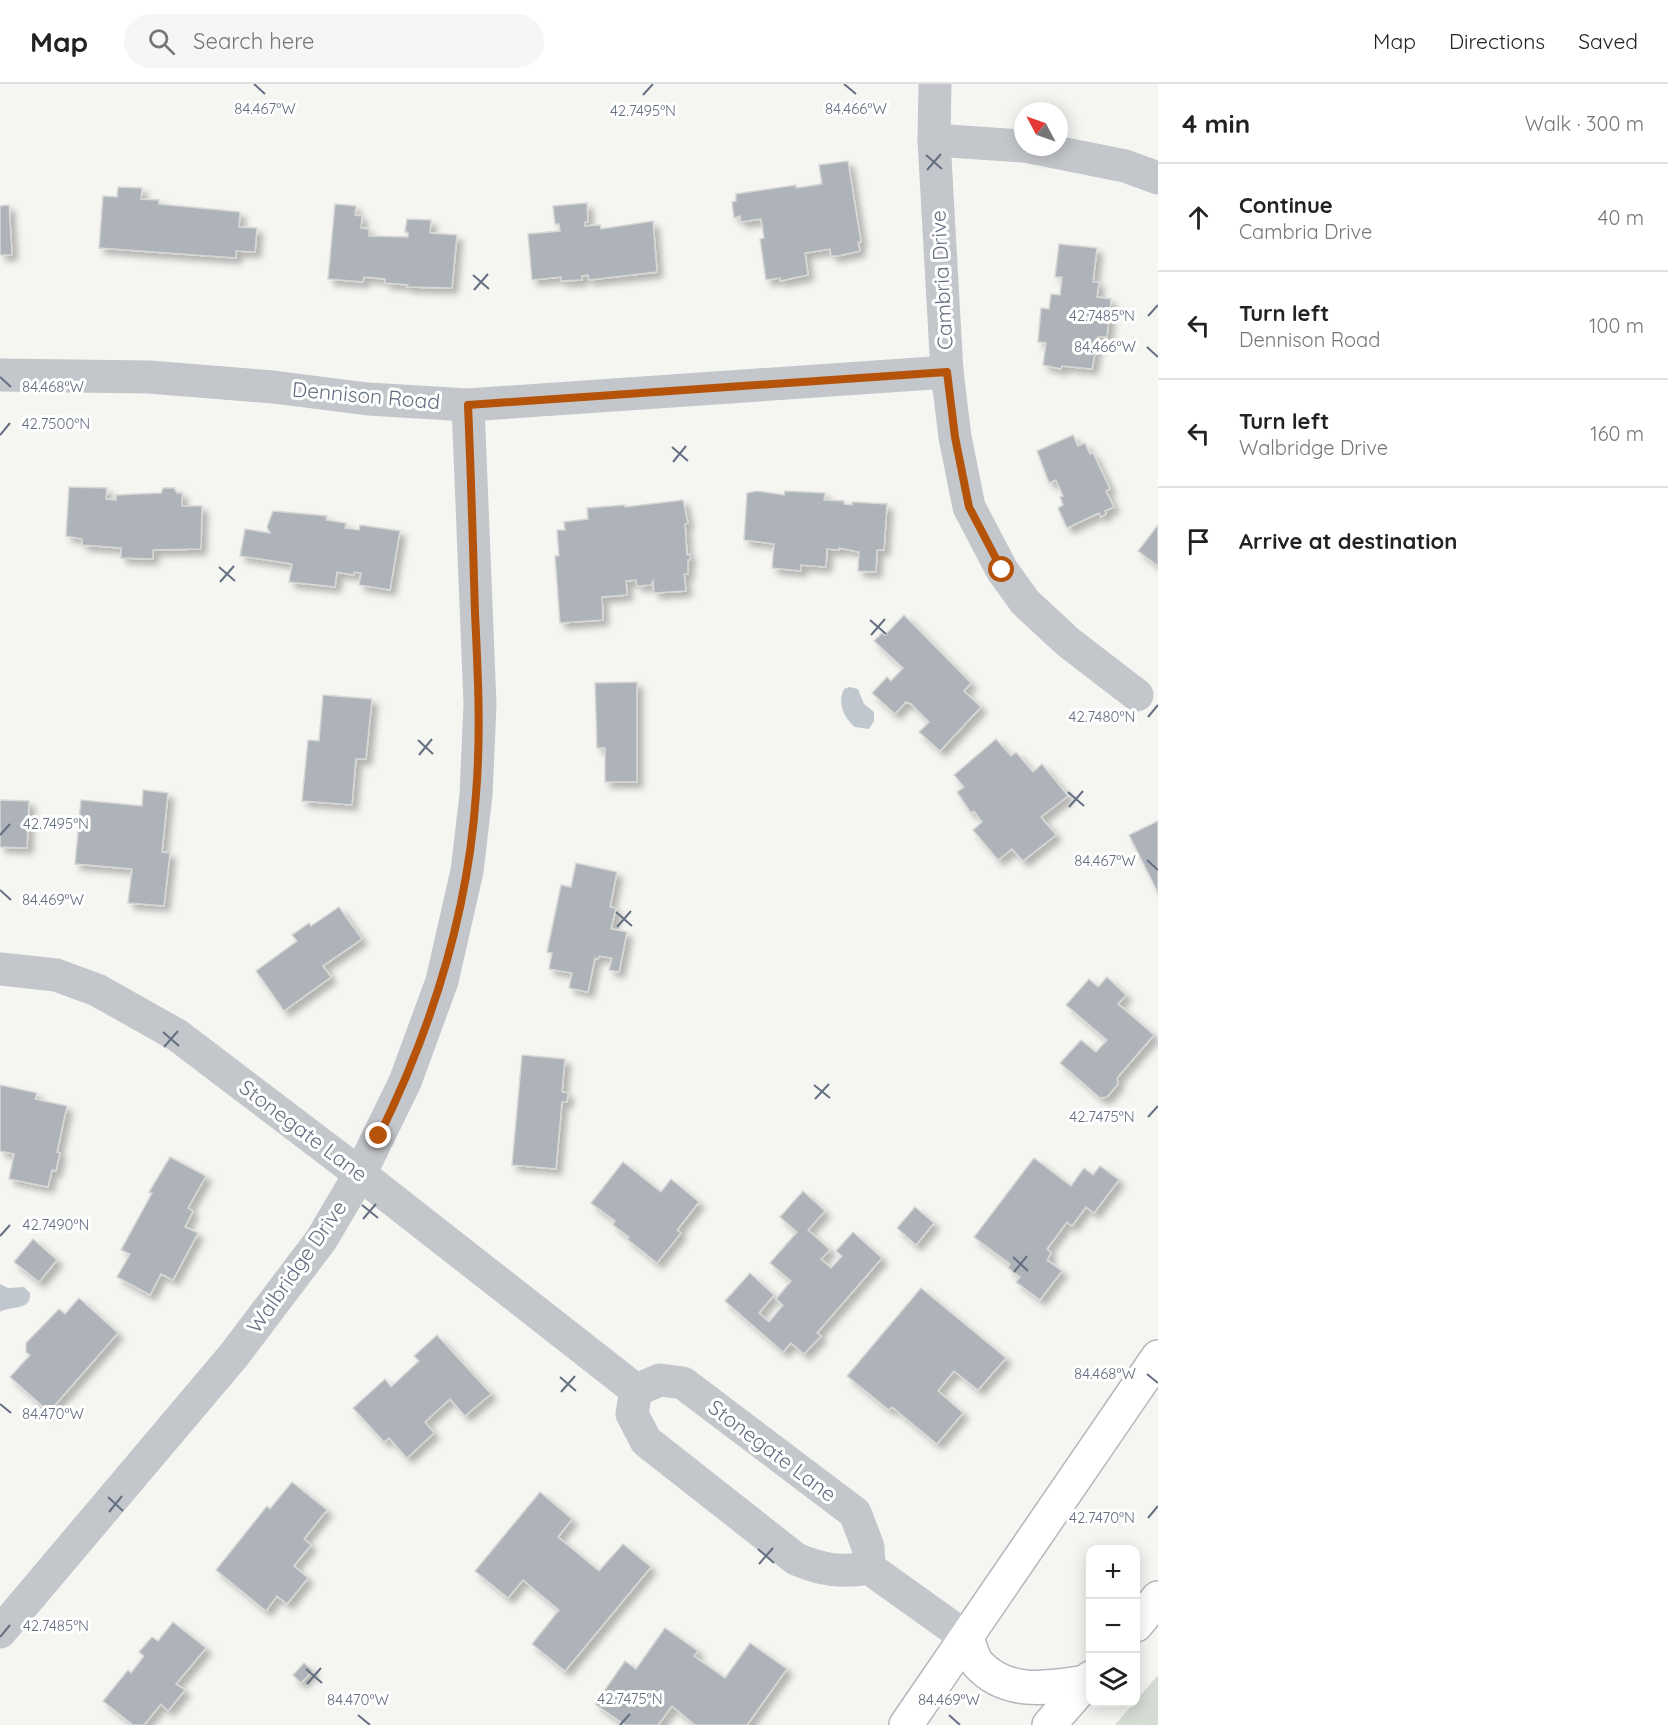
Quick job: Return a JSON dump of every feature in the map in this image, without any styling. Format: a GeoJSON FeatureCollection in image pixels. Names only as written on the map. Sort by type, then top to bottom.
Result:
{"type":"FeatureCollection","features":[{"type":"Feature","properties":{"kind":"main road"},"geometry":{"type":"LineString","coordinates":[[906,1725],[968,1638],[1158,1357]]}},
{"type":"Feature","properties":{"kind":"main road"},"geometry":{"type":"LineString","coordinates":[[1140,1620],[1158,1598]]}},
{"type":"Feature","properties":{"kind":"main road"},"geometry":{"type":"LineString","coordinates":[[968,1638],[976,1662],[997,1680],[1021,1687],[1047,1688],[1086,1681]]}},
{"type":"Feature","properties":{"kind":"main road"},"geometry":{"type":"LineString","coordinates":[[1049,1725],[1086,1683]]}},
{"type":"Feature","properties":{"kind":"street","name":"Cambria Drive"},"geometry":{"type":"LineString","coordinates":[[935,84],[934,140],[947,372],[955,437],[969,507],[1002,570],[1025,602],[1060,634],[1137,695]]}},
{"type":"Feature","properties":{"kind":"street"},"geometry":{"type":"LineString","coordinates":[[934,140],[1014,145]]}},
{"type":"Feature","properties":{"kind":"street"},"geometry":{"type":"LineString","coordinates":[[1068,155],[1125,166],[1158,178]]}},
{"type":"Feature","properties":{"kind":"street","name":"Dennison Road"},"geometry":{"type":"LineString","coordinates":[[0,375],[149,377],[273,387],[368,399],[468,405],[947,372]]}},
{"type":"Feature","properties":{"kind":"street","name":"Walbridge Drive"},"geometry":{"type":"LineString","coordinates":[[0,1632],[234,1354],[321,1240],[360,1174],[405,1082],[442,981],[467,871],[476,795],[480,704],[468,405]]}},
{"type":"Feature","properties":{"kind":"street","name":"Stonegate Lane"},"geometry":{"type":"LineString","coordinates":[[0,969],[56,975],[97,990],[177,1035],[360,1174],[636,1390],[660,1380],[683,1383],[855,1513],[868,1547],[869,1568]]}},
{"type":"Feature","properties":{"kind":"street"},"geometry":{"type":"LineString","coordinates":[[636,1390],[632,1414],[646,1441],[796,1559],[821,1570],[847,1572],[869,1568],[968,1638]]}},
{"type":"Feature","properties":{"kind":"shaded area"},"geometry":{"type":"Polygon","coordinates":[[[849,687],[858,689],[864,704],[874,712],[874,721],[869,729],[855,727],[845,715],[841,700],[844,689],[849,687]]]}},
{"type":"Feature","properties":{"kind":"shaded area"},"geometry":{"type":"Polygon","coordinates":[[[0,1284],[8,1288],[24,1287],[30,1293],[27,1303],[24,1306],[0,1312],[0,1284]]]}},
{"type":"Feature","properties":{"kind":"shaded area"},"geometry":{"type":"Polygon","coordinates":[[[1158,1675],[1158,1725],[1115,1725],[1130,1707],[1140,1707],[1140,1696],[1158,1675]]]}},
{"type":"Feature","properties":{"kind":"building"},"geometry":{"type":"Polygon","coordinates":[[[848,161],[861,242],[858,242],[860,251],[838,256],[831,256],[830,249],[805,253],[808,275],[780,281],[780,278],[766,280],[760,239],[764,238],[761,219],[741,222],[740,216],[734,218],[732,202],[736,201],[736,194],[796,185],[796,188],[822,184],[819,165],[848,161]]]}},
{"type":"Feature","properties":{"kind":"building"},"geometry":{"type":"Polygon","coordinates":[[[118,187],[142,188],[141,199],[159,200],[159,204],[240,212],[239,227],[257,228],[255,252],[236,251],[236,258],[99,248],[103,196],[117,197],[118,187]]]}},
{"type":"Feature","properties":{"kind":"building"},"geometry":{"type":"Polygon","coordinates":[[[587,203],[588,222],[585,222],[585,226],[600,225],[601,229],[653,221],[657,272],[589,280],[588,275],[582,276],[582,280],[561,281],[561,277],[532,280],[528,234],[560,231],[559,224],[555,224],[553,206],[587,203]]]}},
{"type":"Feature","properties":{"kind":"building"},"geometry":{"type":"Polygon","coordinates":[[[335,204],[356,206],[355,215],[362,216],[361,228],[369,229],[369,236],[408,237],[408,232],[405,232],[407,219],[431,220],[430,233],[457,235],[452,288],[407,287],[408,285],[385,283],[385,279],[364,277],[363,282],[328,279],[335,204]]]}},
{"type":"Feature","properties":{"kind":"building"},"geometry":{"type":"Polygon","coordinates":[[[9,205],[12,255],[0,255],[0,206],[9,205]]]}},
{"type":"Feature","properties":{"kind":"building"},"geometry":{"type":"Polygon","coordinates":[[[1059,244],[1097,248],[1093,282],[1099,282],[1097,297],[1111,299],[1107,337],[1098,337],[1092,369],[1062,366],[1061,369],[1043,365],[1046,343],[1038,342],[1041,308],[1049,309],[1051,294],[1060,295],[1062,277],[1055,277],[1059,244]]]}},
{"type":"Feature","properties":{"kind":"building"},"geometry":{"type":"Polygon","coordinates":[[[1073,435],[1078,446],[1085,443],[1090,454],[1093,453],[1110,489],[1106,491],[1114,507],[1105,511],[1106,514],[1101,517],[1099,513],[1067,528],[1058,508],[1063,505],[1060,497],[1063,496],[1056,480],[1049,483],[1037,451],[1073,435]]]}},
{"type":"Feature","properties":{"kind":"building"},"geometry":{"type":"Polygon","coordinates":[[[69,487],[107,488],[106,499],[116,500],[116,495],[161,493],[163,488],[174,488],[177,493],[182,493],[182,506],[202,506],[201,549],[153,550],[153,559],[121,558],[121,548],[82,545],[82,539],[66,536],[69,487]]]}},
{"type":"Feature","properties":{"kind":"building"},"geometry":{"type":"Polygon","coordinates":[[[757,491],[784,495],[785,491],[825,493],[824,500],[844,501],[844,504],[852,505],[852,502],[887,504],[884,550],[877,550],[876,572],[858,571],[859,552],[839,548],[839,550],[827,549],[826,567],[801,565],[801,571],[772,568],[774,544],[744,540],[747,493],[757,491]]]}},
{"type":"Feature","properties":{"kind":"building"},"geometry":{"type":"Polygon","coordinates":[[[683,500],[688,523],[685,524],[687,555],[690,554],[688,574],[684,574],[686,591],[654,593],[653,581],[651,585],[637,586],[636,580],[626,581],[627,595],[602,597],[603,620],[560,623],[555,556],[559,556],[557,530],[565,530],[564,522],[588,519],[587,508],[625,505],[625,507],[683,500]]]}},
{"type":"Feature","properties":{"kind":"building"},"geometry":{"type":"Polygon","coordinates":[[[273,511],[327,516],[326,520],[346,523],[345,528],[359,530],[360,525],[400,531],[390,590],[359,585],[361,573],[354,572],[354,575],[337,572],[335,587],[289,582],[292,564],[240,556],[245,529],[270,533],[267,527],[273,511]]]}},
{"type":"Feature","properties":{"kind":"building"},"geometry":{"type":"Polygon","coordinates":[[[1158,525],[1158,566],[1138,551],[1158,525]]]}},
{"type":"Feature","properties":{"kind":"building"},"geometry":{"type":"Polygon","coordinates":[[[904,615],[971,683],[964,691],[981,707],[940,751],[919,732],[929,722],[911,704],[906,702],[895,714],[872,693],[887,677],[891,681],[903,668],[874,641],[882,633],[885,635],[904,615]]]}},
{"type":"Feature","properties":{"kind":"building"},"geometry":{"type":"Polygon","coordinates":[[[637,682],[637,782],[605,782],[605,748],[597,748],[595,683],[637,682]]]}},
{"type":"Feature","properties":{"kind":"building"},"geometry":{"type":"Polygon","coordinates":[[[323,695],[372,699],[366,759],[356,759],[352,805],[302,801],[308,740],[319,741],[323,695]]]}},
{"type":"Feature","properties":{"kind":"building"},"geometry":{"type":"Polygon","coordinates":[[[996,739],[1011,756],[1016,752],[1033,772],[1042,764],[1068,796],[1041,817],[1056,835],[1023,861],[1012,849],[998,860],[973,830],[982,822],[974,811],[971,813],[957,792],[964,787],[954,775],[996,739]]]}},
{"type":"Feature","properties":{"kind":"building"},"geometry":{"type":"Polygon","coordinates":[[[143,790],[168,793],[162,852],[170,853],[164,906],[128,903],[132,869],[75,864],[81,800],[142,806],[143,790]]]}},
{"type":"Feature","properties":{"kind":"building"},"geometry":{"type":"Polygon","coordinates":[[[0,800],[29,801],[27,848],[0,847],[0,800]]]}},
{"type":"Feature","properties":{"kind":"building"},"geometry":{"type":"Polygon","coordinates":[[[1158,821],[1158,893],[1129,835],[1158,821]]]}},
{"type":"Feature","properties":{"kind":"building"},"geometry":{"type":"Polygon","coordinates":[[[576,863],[617,872],[610,907],[616,908],[611,929],[627,932],[619,972],[609,970],[612,958],[599,956],[598,959],[595,958],[588,992],[569,988],[572,973],[549,969],[552,953],[547,952],[561,885],[571,887],[576,863]]]}},
{"type":"Feature","properties":{"kind":"building"},"geometry":{"type":"Polygon","coordinates":[[[339,907],[362,939],[323,966],[331,977],[284,1011],[256,971],[297,941],[292,935],[309,923],[311,926],[339,907]]]}},
{"type":"Feature","properties":{"kind":"building"},"geometry":{"type":"Polygon","coordinates":[[[1107,977],[1126,995],[1118,1004],[1154,1035],[1117,1078],[1118,1084],[1107,1097],[1100,1098],[1060,1063],[1081,1040],[1096,1052],[1107,1040],[1066,1005],[1089,979],[1098,987],[1107,977]]]}},
{"type":"Feature","properties":{"kind":"building"},"geometry":{"type":"Polygon","coordinates":[[[522,1055],[565,1059],[562,1092],[568,1093],[567,1102],[562,1102],[556,1169],[512,1165],[522,1055]]]}},
{"type":"Feature","properties":{"kind":"building"},"geometry":{"type":"Polygon","coordinates":[[[0,1085],[37,1093],[35,1099],[67,1106],[57,1152],[60,1153],[56,1171],[52,1170],[48,1187],[9,1179],[14,1154],[0,1151],[0,1085]]]}},
{"type":"Feature","properties":{"kind":"building"},"geometry":{"type":"Polygon","coordinates":[[[170,1157],[206,1176],[188,1208],[193,1211],[185,1227],[198,1233],[173,1280],[161,1274],[150,1295],[117,1277],[130,1254],[121,1250],[152,1193],[149,1192],[170,1157]]]}},
{"type":"Feature","properties":{"kind":"building"},"geometry":{"type":"Polygon","coordinates":[[[1034,1158],[1071,1186],[1084,1168],[1093,1175],[1100,1166],[1119,1180],[1094,1213],[1086,1207],[1072,1226],[1067,1222],[1047,1249],[1051,1253],[1047,1260],[1062,1271],[1040,1300],[1016,1282],[1020,1277],[1008,1268],[1010,1264],[974,1237],[1034,1158]]]}},
{"type":"Feature","properties":{"kind":"building"},"geometry":{"type":"Polygon","coordinates":[[[623,1162],[661,1192],[671,1179],[699,1202],[677,1230],[681,1233],[657,1263],[613,1225],[615,1221],[591,1203],[623,1162]]]}},
{"type":"Feature","properties":{"kind":"building"},"geometry":{"type":"Polygon","coordinates":[[[803,1191],[825,1211],[808,1230],[830,1250],[821,1259],[831,1268],[842,1256],[836,1251],[853,1232],[882,1258],[817,1333],[821,1336],[804,1354],[791,1343],[783,1352],[725,1301],[750,1273],[774,1295],[759,1313],[769,1322],[783,1305],[776,1299],[791,1281],[770,1263],[797,1232],[780,1217],[803,1191]]]}},
{"type":"Feature","properties":{"kind":"building"},"geometry":{"type":"Polygon","coordinates":[[[915,1207],[934,1223],[916,1245],[897,1228],[915,1207]]]}},
{"type":"Feature","properties":{"kind":"building"},"geometry":{"type":"Polygon","coordinates":[[[33,1239],[57,1260],[39,1282],[14,1262],[33,1239]]]}},
{"type":"Feature","properties":{"kind":"building"},"geometry":{"type":"Polygon","coordinates":[[[921,1288],[1006,1358],[978,1390],[954,1371],[938,1391],[963,1413],[937,1444],[892,1407],[889,1410],[847,1376],[921,1288]]]}},
{"type":"Feature","properties":{"kind":"building"},"geometry":{"type":"Polygon","coordinates":[[[79,1298],[118,1333],[49,1412],[10,1377],[30,1355],[26,1352],[26,1343],[59,1309],[65,1314],[79,1298]]]}},
{"type":"Feature","properties":{"kind":"building"},"geometry":{"type":"Polygon","coordinates":[[[437,1335],[491,1394],[465,1416],[450,1399],[425,1422],[434,1433],[407,1458],[389,1438],[384,1442],[353,1408],[385,1379],[391,1387],[419,1361],[414,1356],[437,1335]]]}},
{"type":"Feature","properties":{"kind":"building"},"geometry":{"type":"Polygon","coordinates":[[[292,1482],[327,1510],[304,1539],[311,1545],[294,1566],[308,1578],[287,1604],[277,1596],[266,1611],[216,1570],[267,1506],[270,1509],[292,1482]]]}},
{"type":"Feature","properties":{"kind":"building"},"geometry":{"type":"Polygon","coordinates":[[[540,1492],[572,1519],[558,1537],[599,1571],[623,1544],[651,1567],[565,1671],[532,1644],[559,1610],[523,1580],[508,1598],[475,1571],[540,1492]]]}},
{"type":"Feature","properties":{"kind":"building"},"geometry":{"type":"Polygon","coordinates":[[[173,1622],[206,1648],[176,1684],[185,1690],[168,1711],[161,1704],[144,1725],[133,1725],[103,1701],[128,1670],[131,1673],[144,1656],[139,1652],[152,1637],[158,1641],[173,1622]]]}},
{"type":"Feature","properties":{"kind":"building"},"geometry":{"type":"Polygon","coordinates":[[[665,1628],[698,1651],[694,1656],[725,1678],[750,1643],[787,1669],[747,1725],[695,1725],[672,1706],[658,1725],[625,1725],[595,1704],[625,1661],[636,1669],[665,1628]]]}},
{"type":"Feature","properties":{"kind":"building"},"geometry":{"type":"Polygon","coordinates":[[[304,1663],[313,1671],[301,1683],[293,1675],[304,1663]]]}},
{"type":"Feature","properties":{"kind":"route"},"geometry":{"type":"LineString","coordinates":[[379,1136],[405,1082],[442,981],[467,871],[476,795],[480,704],[468,405],[947,372],[955,437],[969,507],[1002,570]]}}]}
